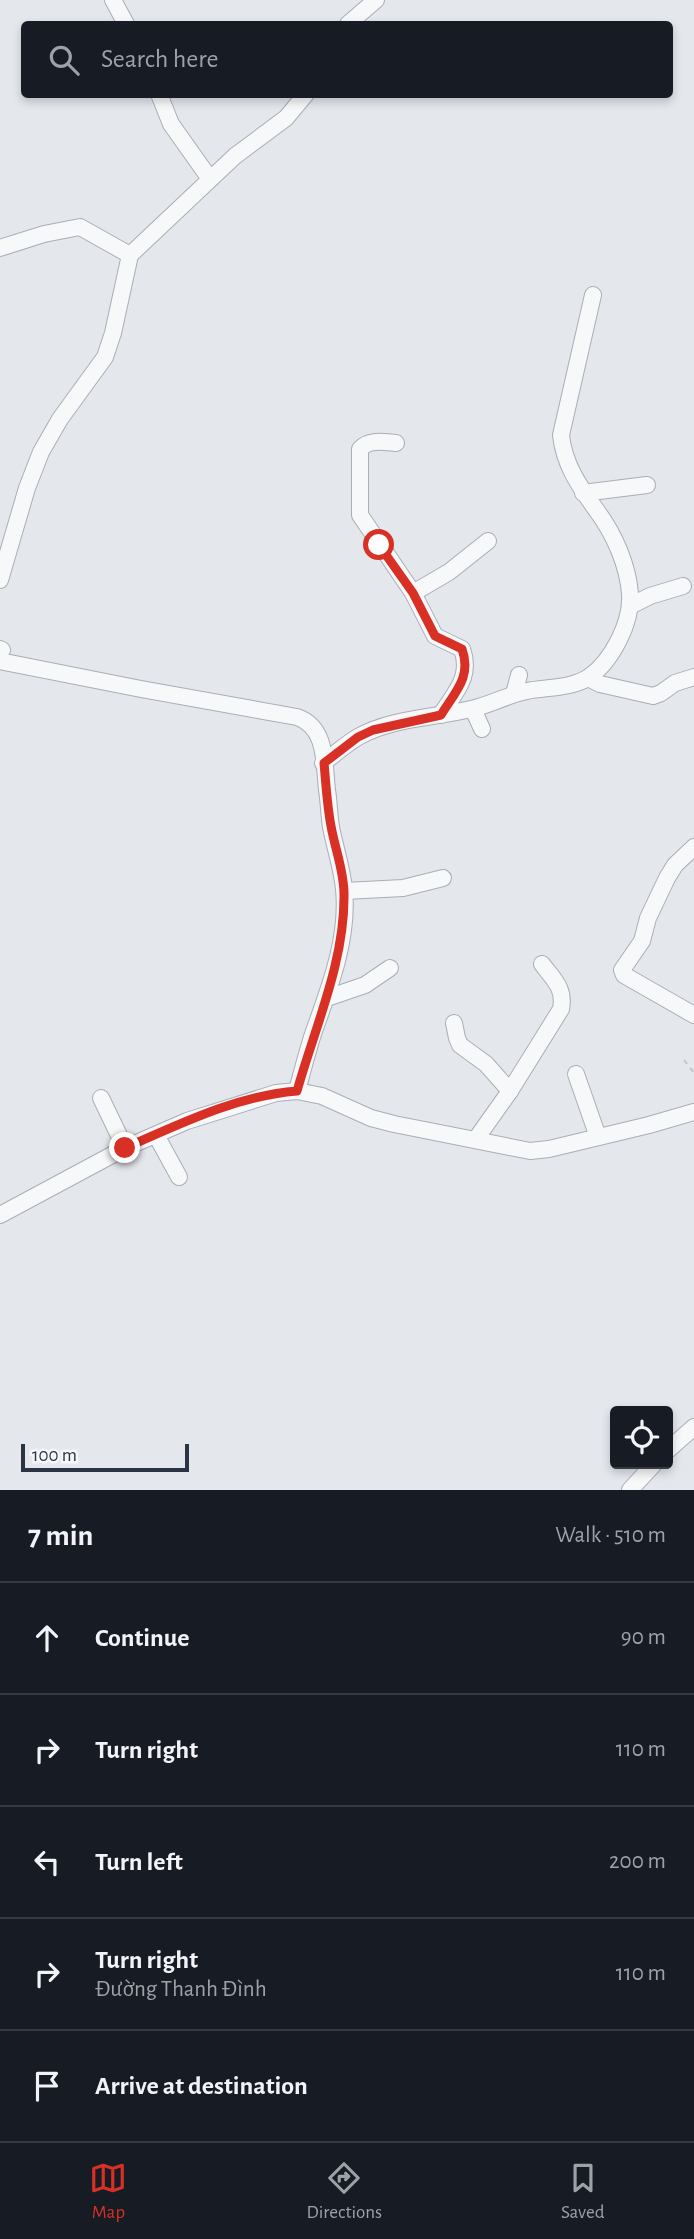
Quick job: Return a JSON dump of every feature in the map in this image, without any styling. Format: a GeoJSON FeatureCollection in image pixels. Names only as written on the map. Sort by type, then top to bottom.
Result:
{"type":"FeatureCollection","features":[{"type":"Feature","properties":{"kind":"street"},"geometry":{"type":"LineString","coordinates":[[113,0],[124,21]]}},
{"type":"Feature","properties":{"kind":"street"},"geometry":{"type":"LineString","coordinates":[[352,21],[376,0]]}},
{"type":"Feature","properties":{"kind":"street"},"geometry":{"type":"LineString","coordinates":[[161,98],[178,136],[210,179]]}},
{"type":"Feature","properties":{"kind":"street"},"geometry":{"type":"LineString","coordinates":[[0,580],[27,488],[41,452],[60,419],[105,357],[130,255],[210,179],[286,118],[303,98]]}},
{"type":"Feature","properties":{"kind":"street"},"geometry":{"type":"LineString","coordinates":[[0,247],[44,233],[80,227],[130,255]]}},
{"type":"Feature","properties":{"kind":"street"},"geometry":{"type":"LineString","coordinates":[[593,295],[561,435],[562,450],[583,493],[598,512],[620,554],[634,604],[635,623]]}},
{"type":"Feature","properties":{"kind":"street"},"geometry":{"type":"LineString","coordinates":[[396,443],[365,444],[360,449],[360,515],[413,593],[435,636],[459,646],[467,662],[465,677],[441,715]]}},
{"type":"Feature","properties":{"kind":"street"},"geometry":{"type":"LineString","coordinates":[[583,493],[647,485]]}},
{"type":"Feature","properties":{"kind":"street"},"geometry":{"type":"LineString","coordinates":[[413,593],[449,572],[488,541]]}},
{"type":"Feature","properties":{"kind":"street"},"geometry":{"type":"LineString","coordinates":[[324,763],[358,737],[373,730],[473,709],[514,694],[568,685],[588,678],[606,660],[634,604],[683,586]]}},
{"type":"Feature","properties":{"kind":"street"},"geometry":{"type":"LineString","coordinates":[[1,653],[306,720],[314,726],[319,734],[331,826],[345,891],[341,942],[327,998],[297,1091]]}},
{"type":"Feature","properties":{"kind":"street"},"geometry":{"type":"LineString","coordinates":[[514,694],[519,675]]}},
{"type":"Feature","properties":{"kind":"street"},"geometry":{"type":"LineString","coordinates":[[588,678],[600,684],[653,696],[676,682],[694,677]]}},
{"type":"Feature","properties":{"kind":"street"},"geometry":{"type":"LineString","coordinates":[[473,709],[482,729]]}},
{"type":"Feature","properties":{"kind":"street"},"geometry":{"type":"LineString","coordinates":[[694,847],[667,878],[648,918],[642,942],[622,972],[694,1015]]}},
{"type":"Feature","properties":{"kind":"street"},"geometry":{"type":"LineString","coordinates":[[345,891],[392,890],[443,878]]}},
{"type":"Feature","properties":{"kind":"street"},"geometry":{"type":"LineString","coordinates":[[476,1139],[510,1091],[561,1009],[563,997],[559,986],[542,964]]}},
{"type":"Feature","properties":{"kind":"street"},"geometry":{"type":"LineString","coordinates":[[327,998],[365,985],[390,968]]}},
{"type":"Feature","properties":{"kind":"street"},"geometry":{"type":"LineString","coordinates":[[454,1023],[460,1045],[486,1064],[510,1091]]}},
{"type":"Feature","properties":{"kind":"street"},"geometry":{"type":"LineString","coordinates":[[576,1074],[598,1137]]}},
{"type":"Feature","properties":{"kind":"street"},"geometry":{"type":"LineString","coordinates":[[0,1215],[125,1148],[187,1121],[255,1098],[297,1091],[322,1096],[371,1118],[394,1124],[530,1151],[598,1137],[694,1112]]}},
{"type":"Feature","properties":{"kind":"street"},"geometry":{"type":"LineString","coordinates":[[101,1098],[125,1148]]}},
{"type":"Feature","properties":{"kind":"street"},"geometry":{"type":"LineString","coordinates":[[156,1135],[178,1177]]}},
{"type":"Feature","properties":{"kind":"street"},"geometry":{"type":"LineString","coordinates":[[673,1447],[690,1437]]}},
{"type":"Feature","properties":{"kind":"street"},"geometry":{"type":"LineString","coordinates":[[631,1490],[650,1469]]}},
{"type":"Feature","properties":{"kind":"path"},"geometry":{"type":"LineString","coordinates":[[684,1060],[694,1073]]}},
{"type":"Feature","properties":{"kind":"route"},"geometry":{"type":"LineString","coordinates":[[125,1148],[187,1121],[255,1098],[297,1091],[327,998],[344,918],[345,891],[331,826],[324,763],[358,737],[373,730],[441,715],[465,677],[467,662],[462,649],[435,636],[413,593],[379,545]]}}]}
